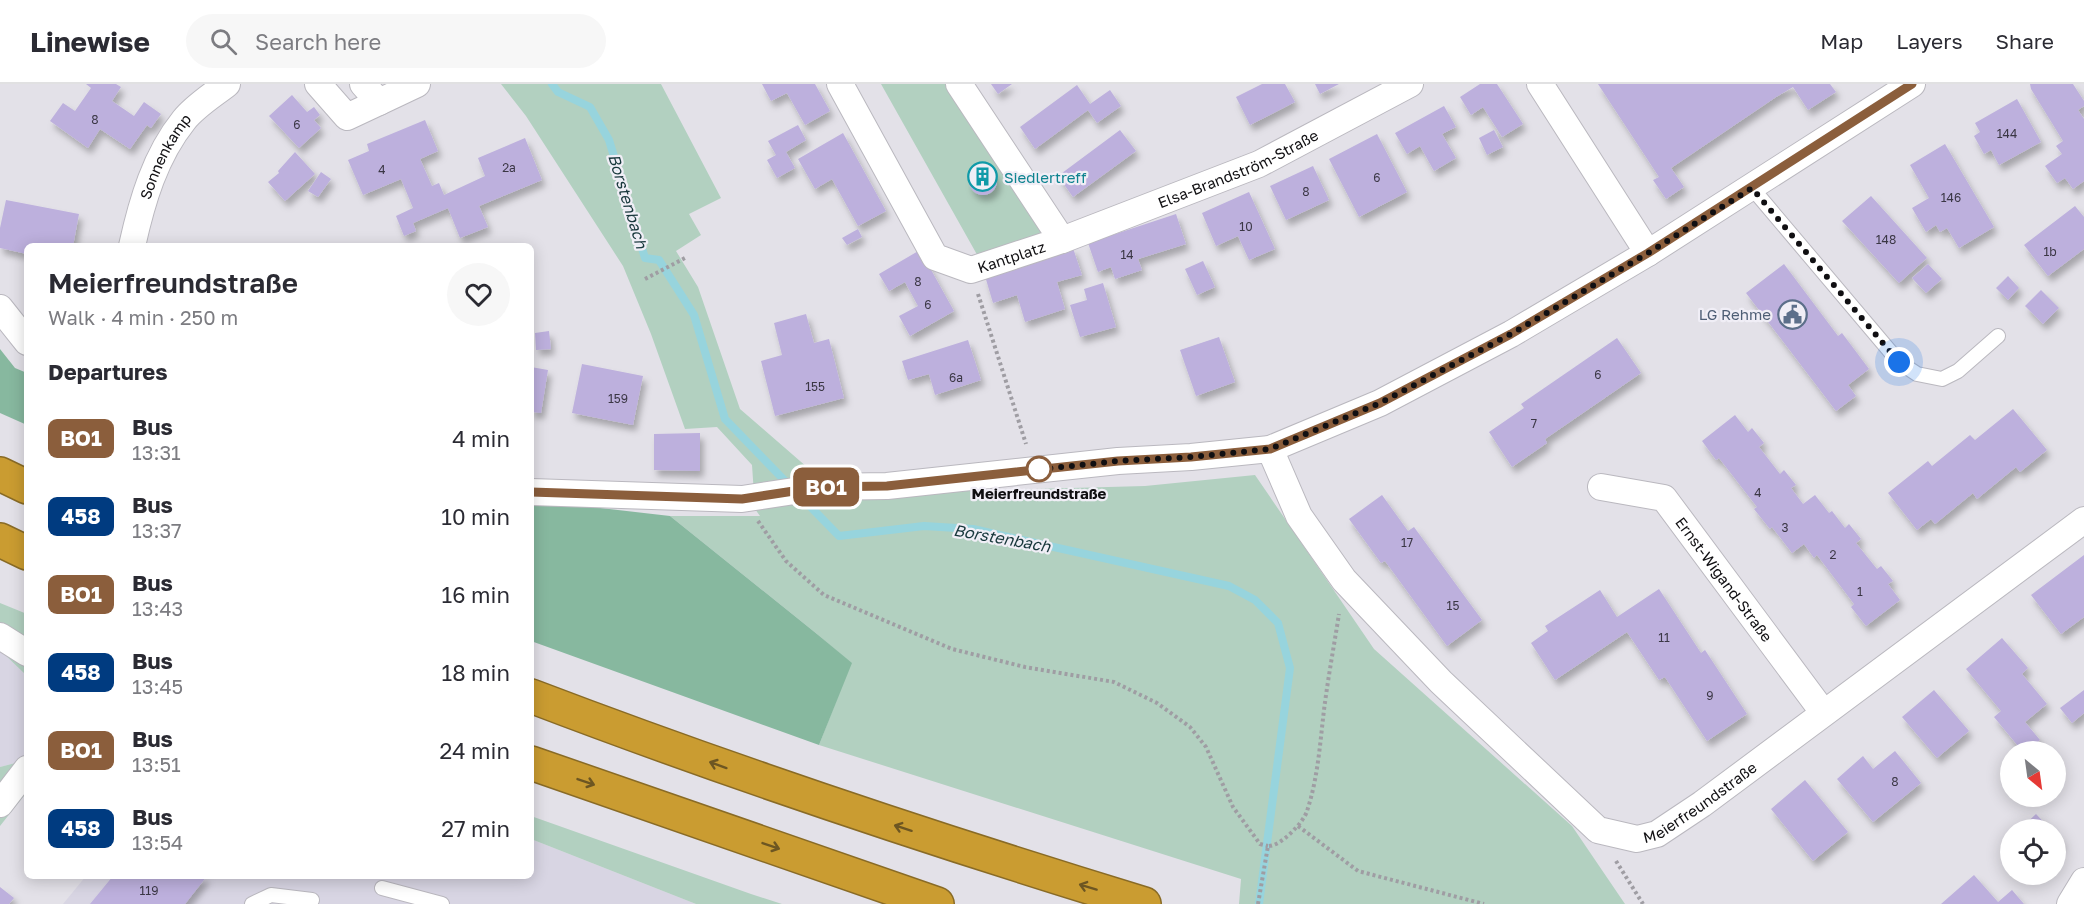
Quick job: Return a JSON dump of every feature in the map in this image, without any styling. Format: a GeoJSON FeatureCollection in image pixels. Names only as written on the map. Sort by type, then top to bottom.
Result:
{"type":"FeatureCollection","features":[{"type":"Feature","properties":{"kind":"highway"},"geometry":{"type":"LineString","coordinates":[[0,474],[24,486]]}},
{"type":"Feature","properties":{"kind":"highway"},"geometry":{"type":"LineString","coordinates":[[0,540],[24,552]]}},
{"type":"Feature","properties":{"kind":"highway"},"geometry":{"type":"LineString","coordinates":[[534,697],[787,790],[1144,904]]}},
{"type":"Feature","properties":{"kind":"highway"},"geometry":{"type":"LineString","coordinates":[[534,764],[937,904]]}},
{"type":"Feature","properties":{"kind":"street","name":"Sonnenkamp"},"geometry":{"type":"LineString","coordinates":[[133,243],[142,204],[159,159],[185,118],[227,84]]}},
{"type":"Feature","properties":{"kind":"street"},"geometry":{"type":"LineString","coordinates":[[318,84],[347,117],[371,93],[417,84]]}},
{"type":"Feature","properties":{"kind":"street","name":"Kantplatz"},"geometry":{"type":"LineString","coordinates":[[840,84],[935,256],[971,270],[1062,240],[958,84]]}},
{"type":"Feature","properties":{"kind":"street","name":"Elsa-Brandström-Straße"},"geometry":{"type":"LineString","coordinates":[[1062,240],[1259,164],[1410,84]]}},
{"type":"Feature","properties":{"kind":"street"},"geometry":{"type":"LineString","coordinates":[[1540,84],[1648,253]]}},
{"type":"Feature","properties":{"kind":"street"},"geometry":{"type":"LineString","coordinates":[[534,492],[742,499],[820,487],[887,486],[1118,461],[1270,449],[1380,403],[1511,334],[1648,253],[1912,84]]}},
{"type":"Feature","properties":{"kind":"street"},"geometry":{"type":"LineString","coordinates":[[0,308],[24,338]]}},
{"type":"Feature","properties":{"kind":"street"},"geometry":{"type":"LineString","coordinates":[[1270,449],[1299,516],[1344,580],[1441,682],[1598,830]]}},
{"type":"Feature","properties":{"kind":"street","name":"Ernst-Wigand-Straße"},"geometry":{"type":"LineString","coordinates":[[1601,487],[1664,498],[1823,712]]}},
{"type":"Feature","properties":{"kind":"street","name":"Meierfreundstraße"},"geometry":{"type":"LineString","coordinates":[[1598,830],[1637,839],[1657,834],[1702,804],[2084,520]]}},
{"type":"Feature","properties":{"kind":"street"},"geometry":{"type":"LineString","coordinates":[[0,804],[24,773]]}},
{"type":"Feature","properties":{"kind":"street"},"geometry":{"type":"LineString","coordinates":[[2070,904],[2084,881]]}},
{"type":"Feature","properties":{"kind":"lane"},"geometry":{"type":"LineString","coordinates":[[1752,188],[1899,362],[1917,374],[1942,380],[1958,371],[1998,336]]}},
{"type":"Feature","properties":{"kind":"lane"},"geometry":{"type":"LineString","coordinates":[[382,888],[442,904]]}},
{"type":"Feature","properties":{"kind":"lane"},"geometry":{"type":"LineString","coordinates":[[252,904],[271,895],[312,900]]}},
{"type":"Feature","properties":{"kind":"path"},"geometry":{"type":"LineString","coordinates":[[645,279],[685,258]]}},
{"type":"Feature","properties":{"kind":"path"},"geometry":{"type":"LineString","coordinates":[[971,270],[1023,435]]}},
{"type":"Feature","properties":{"kind":"path"},"geometry":{"type":"LineString","coordinates":[[742,499],[786,561],[824,595],[952,649],[1024,667],[1114,682],[1157,703],[1190,727],[1206,747],[1233,807],[1260,843],[1270,846]]}},
{"type":"Feature","properties":{"kind":"path"},"geometry":{"type":"LineString","coordinates":[[1258,904],[1270,846],[1298,826],[1307,813],[1317,770],[1344,580]]}},
{"type":"Feature","properties":{"kind":"path"},"geometry":{"type":"LineString","coordinates":[[1298,826],[1359,871],[1484,904]]}},
{"type":"Feature","properties":{"kind":"path"},"geometry":{"type":"LineString","coordinates":[[1598,830],[1643,904]]}},
{"type":"Feature","properties":{"kind":"shaded area"},"geometry":{"type":"Polygon","coordinates":[[[0,650],[24,673],[24,759],[0,767],[0,650]]]}},
{"type":"Feature","properties":{"kind":"shaded area"},"geometry":{"type":"Polygon","coordinates":[[[534,840],[696,904],[63,904],[84,879],[534,879],[534,840]]]}},
{"type":"Feature","properties":{"kind":"green space"},"geometry":{"type":"Polygon","coordinates":[[[501,84],[661,84],[721,198],[689,214],[701,235],[676,251],[698,287],[740,409],[823,481],[836,506],[891,493],[1145,486],[1255,475],[1374,649],[1572,826],[1625,904],[1239,904],[1241,879],[819,745],[851,663],[670,516],[760,516],[755,509],[752,465],[717,427],[685,429],[651,334],[623,266],[526,116],[501,84]]]}},
{"type":"Feature","properties":{"kind":"green space"},"geometry":{"type":"Polygon","coordinates":[[[881,84],[958,84],[1061,240],[984,267],[881,84]]]}},
{"type":"Feature","properties":{"kind":"green space"},"geometry":{"type":"Polygon","coordinates":[[[0,349],[15,368],[24,372],[24,424],[0,413],[0,349]]]}},
{"type":"Feature","properties":{"kind":"green space"},"geometry":{"type":"Polygon","coordinates":[[[534,500],[670,516],[852,663],[819,745],[534,642],[534,500]]]}},
{"type":"Feature","properties":{"kind":"green space"},"geometry":{"type":"Polygon","coordinates":[[[0,603],[24,613],[24,673],[0,650],[0,603]]]}},
{"type":"Feature","properties":{"kind":"green space"},"geometry":{"type":"Polygon","coordinates":[[[24,759],[24,796],[0,826],[0,767],[24,759]]]}},
{"type":"Feature","properties":{"kind":"green space"},"geometry":{"type":"Polygon","coordinates":[[[534,817],[782,904],[696,904],[534,840],[534,817]]]}},
{"type":"Feature","properties":{"kind":"building"},"geometry":{"type":"Polygon","coordinates":[[[86,84],[116,84],[121,87],[112,101],[134,116],[144,102],[161,114],[151,128],[147,125],[130,149],[100,129],[88,148],[50,121],[63,103],[75,111],[91,88],[86,84]]]}},
{"type":"Feature","properties":{"kind":"building"},"geometry":{"type":"Polygon","coordinates":[[[762,84],[815,84],[830,111],[805,125],[787,93],[771,101],[762,84]]]}},
{"type":"Feature","properties":{"kind":"building"},"geometry":{"type":"Polygon","coordinates":[[[991,84],[1012,84],[998,94],[991,84]]]}},
{"type":"Feature","properties":{"kind":"building"},"geometry":{"type":"Polygon","coordinates":[[[1262,84],[1285,84],[1295,102],[1250,125],[1236,97],[1262,84]]]}},
{"type":"Feature","properties":{"kind":"building"},"geometry":{"type":"Polygon","coordinates":[[[1315,84],[1339,84],[1320,94],[1315,84]]]}},
{"type":"Feature","properties":{"kind":"building"},"geometry":{"type":"Polygon","coordinates":[[[1480,84],[1497,84],[1523,124],[1502,137],[1483,107],[1471,115],[1460,97],[1480,84]]]}},
{"type":"Feature","properties":{"kind":"building"},"geometry":{"type":"Polygon","coordinates":[[[1598,84],[1830,84],[1836,92],[1808,110],[1793,87],[1776,97],[1671,168],[1684,187],[1666,199],[1653,180],[1659,177],[1598,84]]]}},
{"type":"Feature","properties":{"kind":"building"},"geometry":{"type":"Polygon","coordinates":[[[2030,84],[2073,84],[2084,101],[2084,106],[2078,110],[2084,119],[2084,181],[2073,189],[2065,178],[2057,183],[2045,166],[2062,154],[2056,146],[2063,141],[2030,84]]]}},
{"type":"Feature","properties":{"kind":"building"},"geometry":{"type":"Polygon","coordinates":[[[1077,85],[1090,104],[1110,90],[1121,106],[1097,123],[1088,110],[1035,149],[1020,127],[1077,85]]]}},
{"type":"Feature","properties":{"kind":"building"},"geometry":{"type":"Polygon","coordinates":[[[292,95],[307,112],[314,107],[320,115],[314,120],[321,128],[299,148],[269,116],[292,95]]]}},
{"type":"Feature","properties":{"kind":"building"},"geometry":{"type":"Polygon","coordinates":[[[2017,99],[2041,142],[1999,165],[1991,150],[1984,154],[1974,136],[1980,132],[1975,123],[2017,99]]]}},
{"type":"Feature","properties":{"kind":"building"},"geometry":{"type":"Polygon","coordinates":[[[1444,106],[1456,127],[1442,134],[1456,158],[1434,171],[1420,146],[1407,154],[1395,133],[1444,106]]]}},
{"type":"Feature","properties":{"kind":"building"},"geometry":{"type":"Polygon","coordinates":[[[425,120],[438,151],[420,159],[432,186],[439,183],[444,195],[485,176],[478,158],[525,138],[542,180],[479,206],[488,227],[460,238],[448,208],[413,223],[416,231],[404,236],[396,216],[413,208],[401,179],[363,195],[348,160],[369,151],[367,144],[425,120]]]}},
{"type":"Feature","properties":{"kind":"building"},"geometry":{"type":"Polygon","coordinates":[[[798,125],[806,140],[786,152],[795,168],[777,178],[767,160],[776,155],[768,141],[798,125]]]}},
{"type":"Feature","properties":{"kind":"building"},"geometry":{"type":"Polygon","coordinates":[[[1120,130],[1136,151],[1073,197],[1058,176],[1120,130]]]}},
{"type":"Feature","properties":{"kind":"building"},"geometry":{"type":"Polygon","coordinates":[[[1494,130],[1503,147],[1487,155],[1479,138],[1494,130]]]}},
{"type":"Feature","properties":{"kind":"building"},"geometry":{"type":"Polygon","coordinates":[[[843,133],[886,211],[858,226],[832,179],[815,189],[798,159],[843,133]]]}},
{"type":"Feature","properties":{"kind":"building"},"geometry":{"type":"Polygon","coordinates":[[[1377,134],[1407,192],[1359,217],[1329,159],[1377,134]]]}},
{"type":"Feature","properties":{"kind":"building"},"geometry":{"type":"Polygon","coordinates":[[[1945,144],[1994,227],[1959,248],[1947,228],[1940,232],[1936,225],[1926,232],[1912,208],[1929,198],[1910,165],[1945,144]]]}},
{"type":"Feature","properties":{"kind":"building"},"geometry":{"type":"Polygon","coordinates":[[[295,152],[315,174],[285,201],[268,182],[279,173],[278,171],[295,152]]]}},
{"type":"Feature","properties":{"kind":"building"},"geometry":{"type":"Polygon","coordinates":[[[1313,166],[1329,200],[1286,220],[1270,186],[1313,166]]]}},
{"type":"Feature","properties":{"kind":"building","name":"Siedlertreff"},"geometry":{"type":"Polygon","coordinates":[[[983,167],[993,171],[997,181],[993,191],[983,195],[973,191],[969,181],[973,171],[983,167]]]}},
{"type":"Feature","properties":{"kind":"building"},"geometry":{"type":"Polygon","coordinates":[[[321,172],[331,179],[318,197],[308,191],[321,172]]]}},
{"type":"Feature","properties":{"kind":"building"},"geometry":{"type":"Polygon","coordinates":[[[1249,192],[1275,249],[1249,260],[1238,236],[1216,246],[1202,213],[1249,192]]]}},
{"type":"Feature","properties":{"kind":"building"},"geometry":{"type":"Polygon","coordinates":[[[1871,196],[1927,258],[1899,283],[1842,221],[1871,196]]]}},
{"type":"Feature","properties":{"kind":"building"},"geometry":{"type":"Polygon","coordinates":[[[6,200],[79,214],[74,243],[24,243],[24,253],[0,248],[0,228],[6,200]]]}},
{"type":"Feature","properties":{"kind":"building"},"geometry":{"type":"Polygon","coordinates":[[[2075,206],[2084,217],[2084,249],[2048,276],[2024,245],[2075,206]]]}},
{"type":"Feature","properties":{"kind":"building"},"geometry":{"type":"Polygon","coordinates":[[[1176,214],[1186,244],[1138,259],[1142,270],[1115,279],[1111,267],[1098,272],[1088,243],[1176,214]]]}},
{"type":"Feature","properties":{"kind":"building"},"geometry":{"type":"Polygon","coordinates":[[[858,229],[862,237],[847,245],[842,238],[858,229]]]}},
{"type":"Feature","properties":{"kind":"building"},"geometry":{"type":"Polygon","coordinates":[[[1073,248],[1082,275],[1057,282],[1065,309],[1025,322],[1017,295],[993,303],[985,276],[1073,248]]]}},
{"type":"Feature","properties":{"kind":"building"},"geometry":{"type":"Polygon","coordinates":[[[920,250],[954,311],[910,336],[899,316],[918,306],[905,282],[889,291],[879,274],[920,250]]]}},
{"type":"Feature","properties":{"kind":"building"},"geometry":{"type":"Polygon","coordinates":[[[1203,261],[1215,287],[1197,295],[1185,269],[1203,261]]]}},
{"type":"Feature","properties":{"kind":"building","name":"LG Rehme"},"geometry":{"type":"Polygon","coordinates":[[[1784,264],[1838,336],[1842,333],[1869,369],[1848,385],[1856,396],[1836,411],[1746,293],[1784,264]]]}},
{"type":"Feature","properties":{"kind":"building"},"geometry":{"type":"Polygon","coordinates":[[[1928,264],[1942,279],[1926,293],[1912,278],[1928,264]]]}},
{"type":"Feature","properties":{"kind":"building"},"geometry":{"type":"Polygon","coordinates":[[[2008,276],[2019,288],[2008,300],[1996,288],[2008,276]]]}},
{"type":"Feature","properties":{"kind":"building"},"geometry":{"type":"Polygon","coordinates":[[[1103,283],[1116,327],[1080,337],[1070,305],[1087,300],[1084,289],[1103,283]]]}},
{"type":"Feature","properties":{"kind":"building"},"geometry":{"type":"Polygon","coordinates":[[[2041,290],[2059,308],[2043,324],[2025,306],[2041,290]]]}},
{"type":"Feature","properties":{"kind":"building"},"geometry":{"type":"Polygon","coordinates":[[[806,314],[814,343],[829,339],[844,398],[775,416],[761,361],[782,355],[774,323],[806,314]]]}},
{"type":"Feature","properties":{"kind":"building"},"geometry":{"type":"Polygon","coordinates":[[[549,331],[551,349],[536,350],[535,333],[549,331]]]}},
{"type":"Feature","properties":{"kind":"building"},"geometry":{"type":"Polygon","coordinates":[[[1219,337],[1235,382],[1196,396],[1180,350],[1219,337]]]}},
{"type":"Feature","properties":{"kind":"building"},"geometry":{"type":"Polygon","coordinates":[[[1617,338],[1641,373],[1545,439],[1547,443],[1512,467],[1489,432],[1524,408],[1521,404],[1617,338]]]}},
{"type":"Feature","properties":{"kind":"building"},"geometry":{"type":"Polygon","coordinates":[[[968,340],[981,380],[935,395],[929,374],[908,380],[902,361],[968,340]]]}},
{"type":"Feature","properties":{"kind":"building"},"geometry":{"type":"Polygon","coordinates":[[[582,364],[643,376],[633,425],[572,413],[582,364]]]}},
{"type":"Feature","properties":{"kind":"building"},"geometry":{"type":"Polygon","coordinates":[[[534,368],[548,370],[541,413],[534,412],[534,368]]]}},
{"type":"Feature","properties":{"kind":"building"},"geometry":{"type":"Polygon","coordinates":[[[2013,409],[2047,450],[2020,472],[2016,467],[1977,499],[1973,493],[1935,524],[1931,519],[1917,530],[1888,493],[1928,461],[1932,466],[1970,435],[1975,440],[2013,409]]]}},
{"type":"Feature","properties":{"kind":"building"},"geometry":{"type":"Polygon","coordinates":[[[1735,415],[1748,432],[1752,428],[1764,443],[1759,447],[1780,474],[1784,470],[1796,485],[1791,488],[1803,504],[1815,495],[1829,513],[1832,511],[1845,528],[1849,524],[1861,539],[1856,543],[1877,569],[1881,566],[1893,581],[1888,584],[1900,600],[1866,626],[1851,607],[1854,604],[1817,555],[1814,558],[1804,544],[1792,553],[1772,527],[1770,529],[1754,509],[1757,507],[1719,458],[1716,460],[1702,441],[1735,415]]]}},
{"type":"Feature","properties":{"kind":"building"},"geometry":{"type":"Polygon","coordinates":[[[700,433],[700,471],[654,470],[654,434],[700,433]]]}},
{"type":"Feature","properties":{"kind":"building"},"geometry":{"type":"Polygon","coordinates":[[[1382,495],[1408,531],[1414,527],[1482,620],[1447,646],[1385,561],[1381,563],[1349,519],[1382,495]]]}},
{"type":"Feature","properties":{"kind":"building"},"geometry":{"type":"Polygon","coordinates":[[[2084,555],[2084,617],[2061,634],[2031,595],[2084,555]]]}},
{"type":"Feature","properties":{"kind":"building"},"geometry":{"type":"Polygon","coordinates":[[[1659,589],[1701,653],[1705,650],[1747,714],[1707,741],[1665,677],[1659,680],[1627,632],[1555,680],[1531,643],[1548,631],[1545,626],[1600,590],[1617,617],[1659,589]]]}},
{"type":"Feature","properties":{"kind":"building"},"geometry":{"type":"Polygon","coordinates":[[[2002,638],[2028,668],[2022,674],[2047,704],[2025,722],[2040,740],[2014,741],[1994,717],[2001,711],[1966,669],[2002,638]]]}},
{"type":"Feature","properties":{"kind":"building"},"geometry":{"type":"Polygon","coordinates":[[[1934,690],[1969,731],[1937,758],[1902,717],[1934,690]]]}},
{"type":"Feature","properties":{"kind":"building"},"geometry":{"type":"Polygon","coordinates":[[[2084,690],[2084,713],[2072,723],[2060,708],[2084,690]]]}},
{"type":"Feature","properties":{"kind":"building"},"geometry":{"type":"Polygon","coordinates":[[[1895,751],[1921,783],[1873,822],[1837,779],[1863,756],[1873,769],[1895,751]]]}},
{"type":"Feature","properties":{"kind":"building"},"geometry":{"type":"Polygon","coordinates":[[[1805,780],[1848,832],[1813,861],[1771,809],[1805,780]]]}},
{"type":"Feature","properties":{"kind":"building"},"geometry":{"type":"Polygon","coordinates":[[[2036,814],[2041,819],[2031,819],[2036,814]]]}},
{"type":"Feature","properties":{"kind":"building"},"geometry":{"type":"Polygon","coordinates":[[[1974,875],[1998,902],[2012,890],[2024,904],[1941,904],[1974,875]]]}},
{"type":"Feature","properties":{"kind":"building"},"geometry":{"type":"Polygon","coordinates":[[[111,879],[205,879],[185,904],[90,904],[111,879]]]}},
{"type":"Feature","properties":{"kind":"building"},"geometry":{"type":"Polygon","coordinates":[[[0,887],[14,898],[9,904],[0,904],[0,887]]]}},
{"type":"Feature","properties":{"kind":"waterway","name":"Borstenbach"},"geometry":{"type":"LineString","coordinates":[[552,84],[558,92],[590,107],[609,140],[645,258],[659,260],[694,315],[725,419],[790,486]]}},
{"type":"Feature","properties":{"kind":"waterway","name":"Borstenbach"},"geometry":{"type":"LineString","coordinates":[[799,495],[839,536],[924,526],[973,529],[1229,586],[1255,600],[1278,623],[1290,668],[1259,904]]}},
{"type":"Feature","properties":{"kind":"bus line","name":"BO1"},"geometry":{"type":"LineString","coordinates":[[534,492],[742,499],[820,487],[887,486],[1118,461],[1270,449],[1380,403],[1511,334],[1648,253],[1912,84]]}},
{"type":"Feature","properties":{"kind":"place","name":"Siedlertreff"},"geometry":{"type":"Point","coordinates":[983,177]}},
{"type":"Feature","properties":{"kind":"place","name":"LG Rehme"},"geometry":{"type":"Point","coordinates":[1792,314]}},
{"type":"Feature","properties":{"kind":"place","name":"Meierfreundstraße"},"geometry":{"type":"Point","coordinates":[1039,469]}},
{"type":"Feature","properties":{"kind":"route"},"geometry":{"type":"LineString","coordinates":[[1039,469],[1034,470],[1270,449],[1380,403],[1511,334],[1752,188],[1899,362]]}}]}
